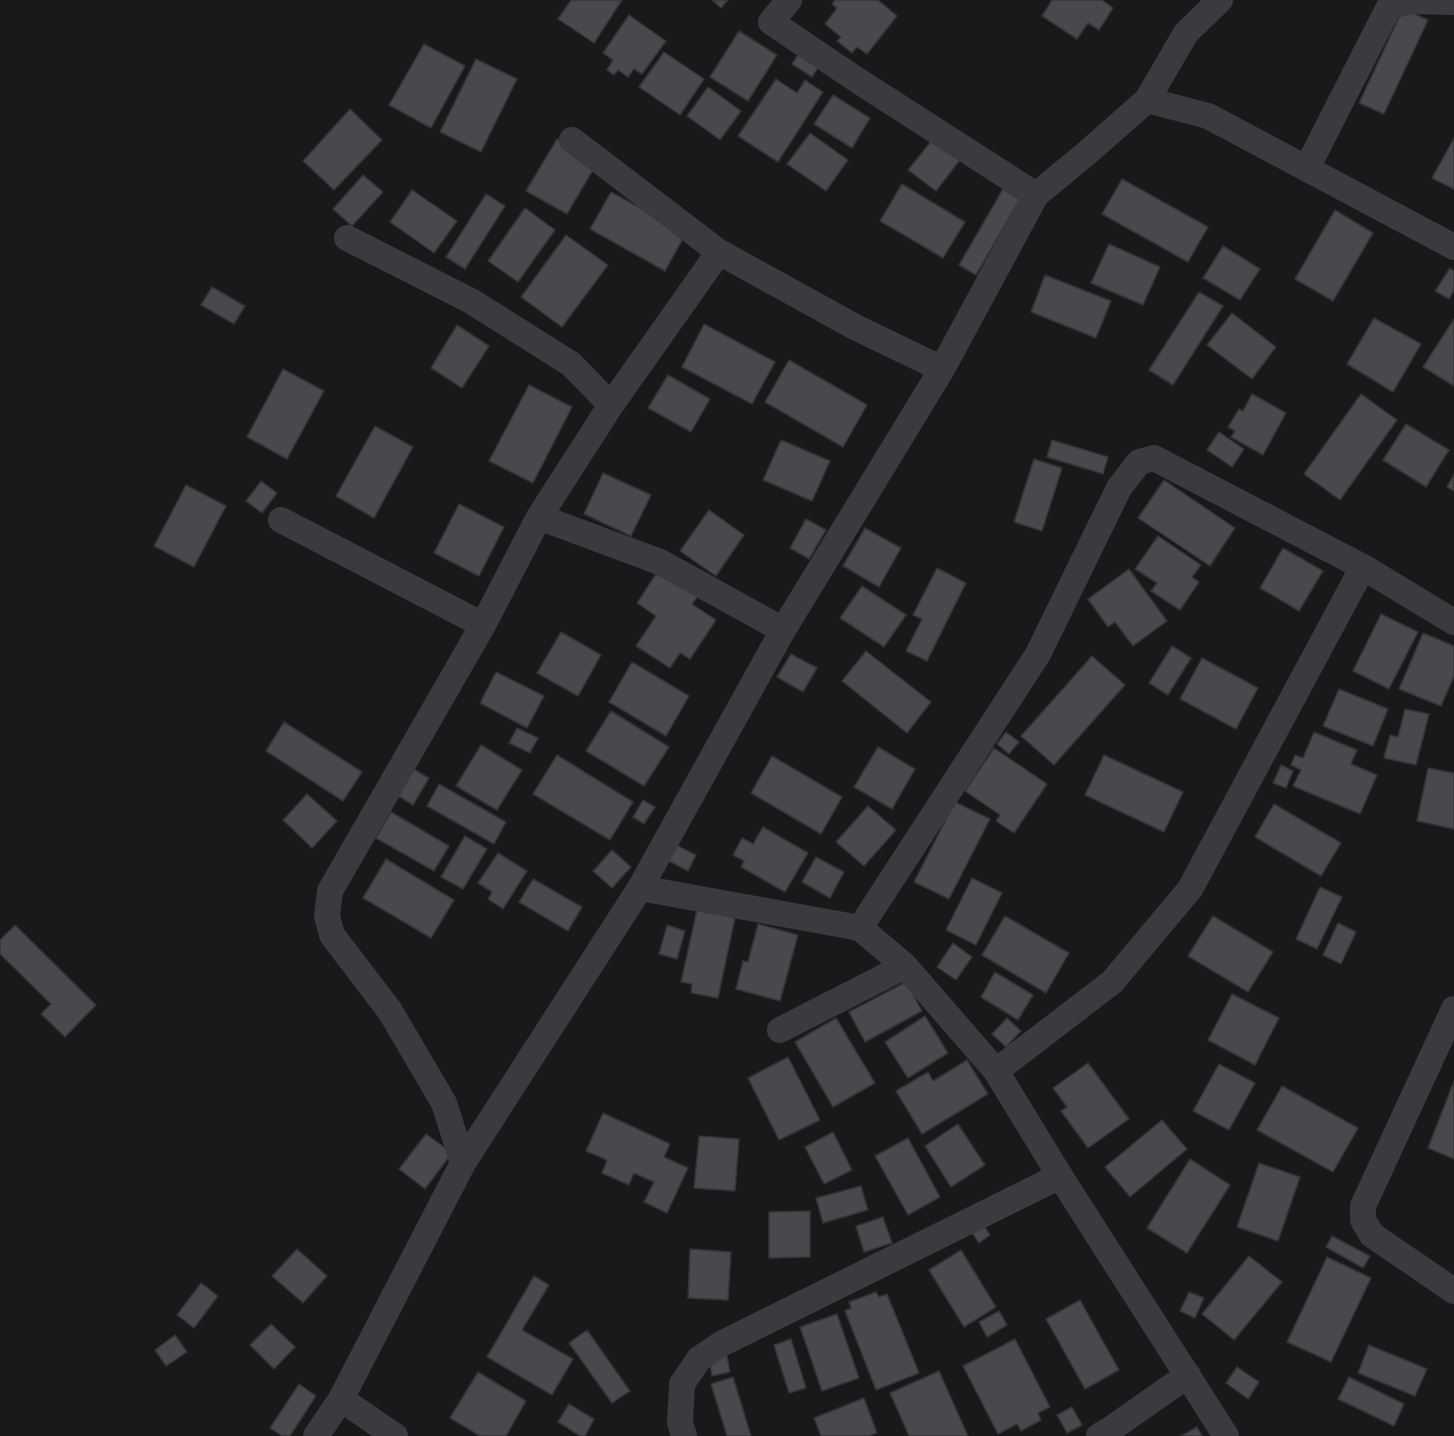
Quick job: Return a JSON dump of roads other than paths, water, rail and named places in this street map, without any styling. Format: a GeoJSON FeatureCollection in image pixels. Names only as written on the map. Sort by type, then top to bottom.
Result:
{"type":"FeatureCollection","features":[{"type":"Feature","properties":{"kind":"street"},"geometry":{"type":"LineString","coordinates":[[789,0],[771,22],[1036,195]]}},
{"type":"Feature","properties":{"kind":"street"},"geometry":{"type":"LineString","coordinates":[[316,1436],[340,1399],[463,1163],[640,888],[783,630],[942,369],[1036,195],[1147,100],[1186,33],[1220,0]]}},
{"type":"Feature","properties":{"kind":"street"},"geometry":{"type":"LineString","coordinates":[[1307,168],[1389,7],[1410,1],[1454,2]]}},
{"type":"Feature","properties":{"kind":"street"},"geometry":{"type":"LineString","coordinates":[[1147,100],[1208,116],[1454,247]]}},
{"type":"Feature","properties":{"kind":"street"},"geometry":{"type":"LineString","coordinates":[[572,140],[719,252],[855,327],[942,369]]}},
{"type":"Feature","properties":{"kind":"street"},"geometry":{"type":"LineString","coordinates":[[347,238],[471,301],[571,364],[611,405]]}},
{"type":"Feature","properties":{"kind":"street"},"geometry":{"type":"LineString","coordinates":[[463,1163],[444,1103],[390,1011],[332,935],[327,916],[330,891],[483,625],[539,517],[611,405],[719,252]]}},
{"type":"Feature","properties":{"kind":"street"},"geometry":{"type":"LineString","coordinates":[[860,928],[1038,654],[1119,488],[1139,462],[1154,458],[1363,567],[1454,622]]}},
{"type":"Feature","properties":{"kind":"street"},"geometry":{"type":"LineString","coordinates":[[539,517],[660,562],[783,630]]}},
{"type":"Feature","properties":{"kind":"street"},"geometry":{"type":"LineString","coordinates":[[281,520],[483,625]]}},
{"type":"Feature","properties":{"kind":"street"},"geometry":{"type":"LineString","coordinates":[[996,1071],[1112,982],[1190,889],[1363,567]]}},
{"type":"Feature","properties":{"kind":"street"},"geometry":{"type":"LineString","coordinates":[[640,888],[860,928],[905,966],[996,1071],[1060,1176],[1226,1436]]}},
{"type":"Feature","properties":{"kind":"street"},"geometry":{"type":"LineString","coordinates":[[780,1030],[905,966]]}},
{"type":"Feature","properties":{"kind":"street"},"geometry":{"type":"LineString","coordinates":[[1454,1010],[1363,1206],[1363,1220],[1372,1235],[1454,1290]]}},
{"type":"Feature","properties":{"kind":"street"},"geometry":{"type":"LineString","coordinates":[[684,1436],[680,1422],[682,1384],[699,1359],[706,1354],[721,1344],[1060,1176]]}},
{"type":"Feature","properties":{"kind":"street"},"geometry":{"type":"LineString","coordinates":[[1099,1436],[1188,1375]]}},
{"type":"Feature","properties":{"kind":"street"},"geometry":{"type":"LineString","coordinates":[[340,1399],[395,1436]]}}]}
